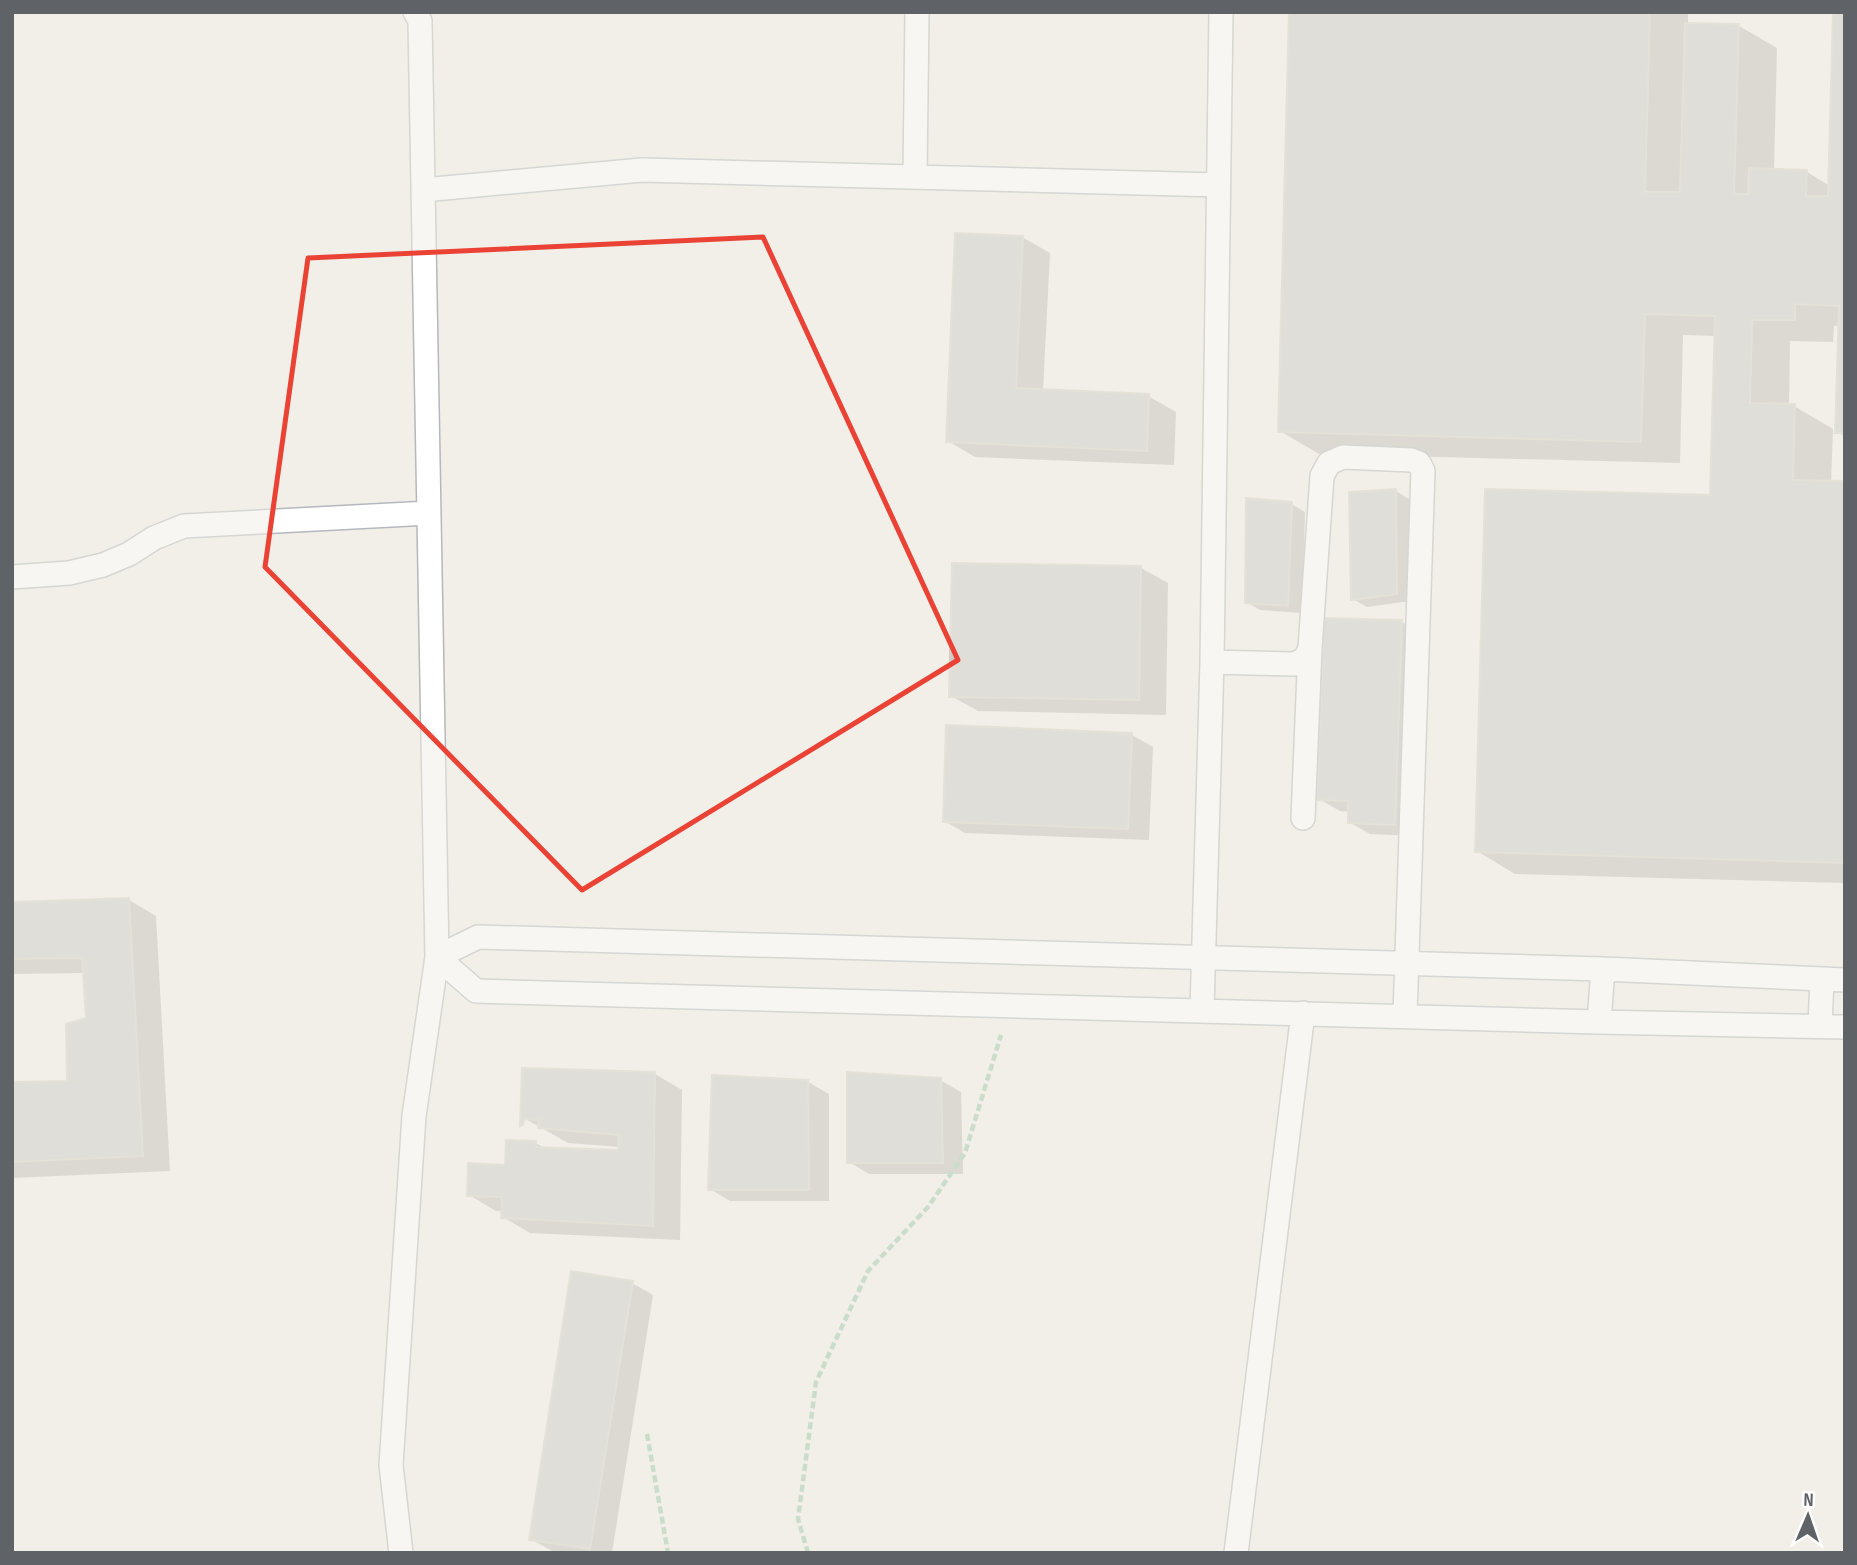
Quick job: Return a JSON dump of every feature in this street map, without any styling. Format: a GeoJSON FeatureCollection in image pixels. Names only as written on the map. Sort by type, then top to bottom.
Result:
{"type":"FeatureCollection","features":[{"type":"Feature","properties":{"kind":"lane"},"geometry":{"type":"LineString","coordinates":[[915,176],[917,12]]}},
{"type":"Feature","properties":{"kind":"lane"},"geometry":{"type":"LineString","coordinates":[[1202,1010],[1212,662],[1221,12]]}},
{"type":"Feature","properties":{"kind":"lane"},"geometry":{"type":"LineString","coordinates":[[401,1553],[391,1465],[414,1116],[437,957],[423,190],[424,15]]}},
{"type":"Feature","properties":{"kind":"lane"},"geometry":{"type":"LineString","coordinates":[[423,190],[642,170],[1218,185]]}},
{"type":"Feature","properties":{"kind":"lane"},"geometry":{"type":"LineString","coordinates":[[1303,818],[1310,648],[1322,476],[1329,463],[1343,457],[1411,460],[1419,463],[1423,471],[1405,1016]]}},
{"type":"Feature","properties":{"kind":"lane"},"geometry":{"type":"LineString","coordinates":[[12,577],[69,573],[103,565],[129,554],[154,538],[184,526],[429,513]]}},
{"type":"Feature","properties":{"kind":"lane"},"geometry":{"type":"LineString","coordinates":[[1212,662],[1294,664],[1305,659],[1310,648]]}},
{"type":"Feature","properties":{"kind":"lane"},"geometry":{"type":"LineString","coordinates":[[437,957],[478,937],[1603,969],[1845,980]]}},
{"type":"Feature","properties":{"kind":"lane"},"geometry":{"type":"LineString","coordinates":[[437,957],[476,991],[1599,1023],[1845,1027]]}},
{"type":"Feature","properties":{"kind":"lane"},"geometry":{"type":"LineString","coordinates":[[1599,1023],[1603,969]]}},
{"type":"Feature","properties":{"kind":"lane"},"geometry":{"type":"LineString","coordinates":[[1820,1026],[1822,979]]}},
{"type":"Feature","properties":{"kind":"lane"},"geometry":{"type":"LineString","coordinates":[[1236,1553],[1303,1013]]}},
{"type":"Feature","properties":{"kind":"path"},"geometry":{"type":"LineString","coordinates":[[808,1553],[798,1519],[816,1382],[868,1271],[928,1207],[965,1153],[1010,1005]]}},
{"type":"Feature","properties":{"kind":"path"},"geometry":{"type":"LineString","coordinates":[[647,1434],[668,1553]]}},
{"type":"Feature","properties":{"kind":"highlighted area"},"geometry":{"type":"Polygon","coordinates":[[[763,237],[958,660],[582,890],[265,567],[308,258],[763,237]]]}},
{"type":"Feature","properties":{"kind":"building"},"geometry":{"type":"Polygon","coordinates":[[[1289,12],[1650,12],[1645,192],[1680,192],[1685,23],[1739,24],[1734,194],[1748,194],[1749,168],[1807,170],[1806,196],[1828,196],[1833,12],[1845,12],[1845,433],[1835,433],[1839,306],[1795,304],[1795,320],[1752,320],[1750,403],[1795,404],[1793,480],[1845,481],[1845,863],[1475,852],[1485,489],[1710,495],[1715,316],[1645,314],[1641,442],[1278,432],[1289,12]]]}},
{"type":"Feature","properties":{"kind":"building"},"geometry":{"type":"Polygon","coordinates":[[[955,233],[1023,236],[1016,388],[1149,394],[1147,451],[946,442],[955,233]]]}},
{"type":"Feature","properties":{"kind":"building"},"geometry":{"type":"Polygon","coordinates":[[[1396,489],[1397,594],[1351,600],[1349,492],[1396,489]]]}},
{"type":"Feature","properties":{"kind":"building"},"geometry":{"type":"Polygon","coordinates":[[[1246,498],[1292,502],[1288,606],[1245,603],[1246,498]]]}},
{"type":"Feature","properties":{"kind":"building"},"geometry":{"type":"Polygon","coordinates":[[[952,563],[1141,566],[1139,700],[949,697],[952,563]]]}},
{"type":"Feature","properties":{"kind":"building"},"geometry":{"type":"Polygon","coordinates":[[[1324,618],[1402,620],[1395,825],[1348,823],[1348,801],[1317,800],[1324,618]]]}},
{"type":"Feature","properties":{"kind":"building"},"geometry":{"type":"Polygon","coordinates":[[[946,725],[1132,733],[1128,829],[943,822],[946,725]]]}},
{"type":"Feature","properties":{"kind":"building"},"geometry":{"type":"Polygon","coordinates":[[[129,898],[143,1156],[12,1162],[12,1082],[67,1081],[66,1024],[86,1018],[82,958],[12,959],[12,902],[129,898]]]}},
{"type":"Feature","properties":{"kind":"building"},"geometry":{"type":"Polygon","coordinates":[[[522,1068],[655,1072],[653,1226],[501,1218],[502,1197],[467,1196],[468,1163],[505,1165],[506,1140],[536,1141],[536,1147],[618,1150],[619,1135],[538,1128],[539,1120],[524,1119],[523,1125],[520,1126],[522,1068]]]}},
{"type":"Feature","properties":{"kind":"building"},"geometry":{"type":"Polygon","coordinates":[[[847,1072],[941,1078],[943,1163],[847,1163],[847,1072]]]}},
{"type":"Feature","properties":{"kind":"building"},"geometry":{"type":"Polygon","coordinates":[[[712,1075],[808,1080],[809,1190],[708,1190],[712,1075]]]}},
{"type":"Feature","properties":{"kind":"building"},"geometry":{"type":"Polygon","coordinates":[[[571,1271],[633,1281],[590,1549],[529,1540],[571,1271]]]}}]}
